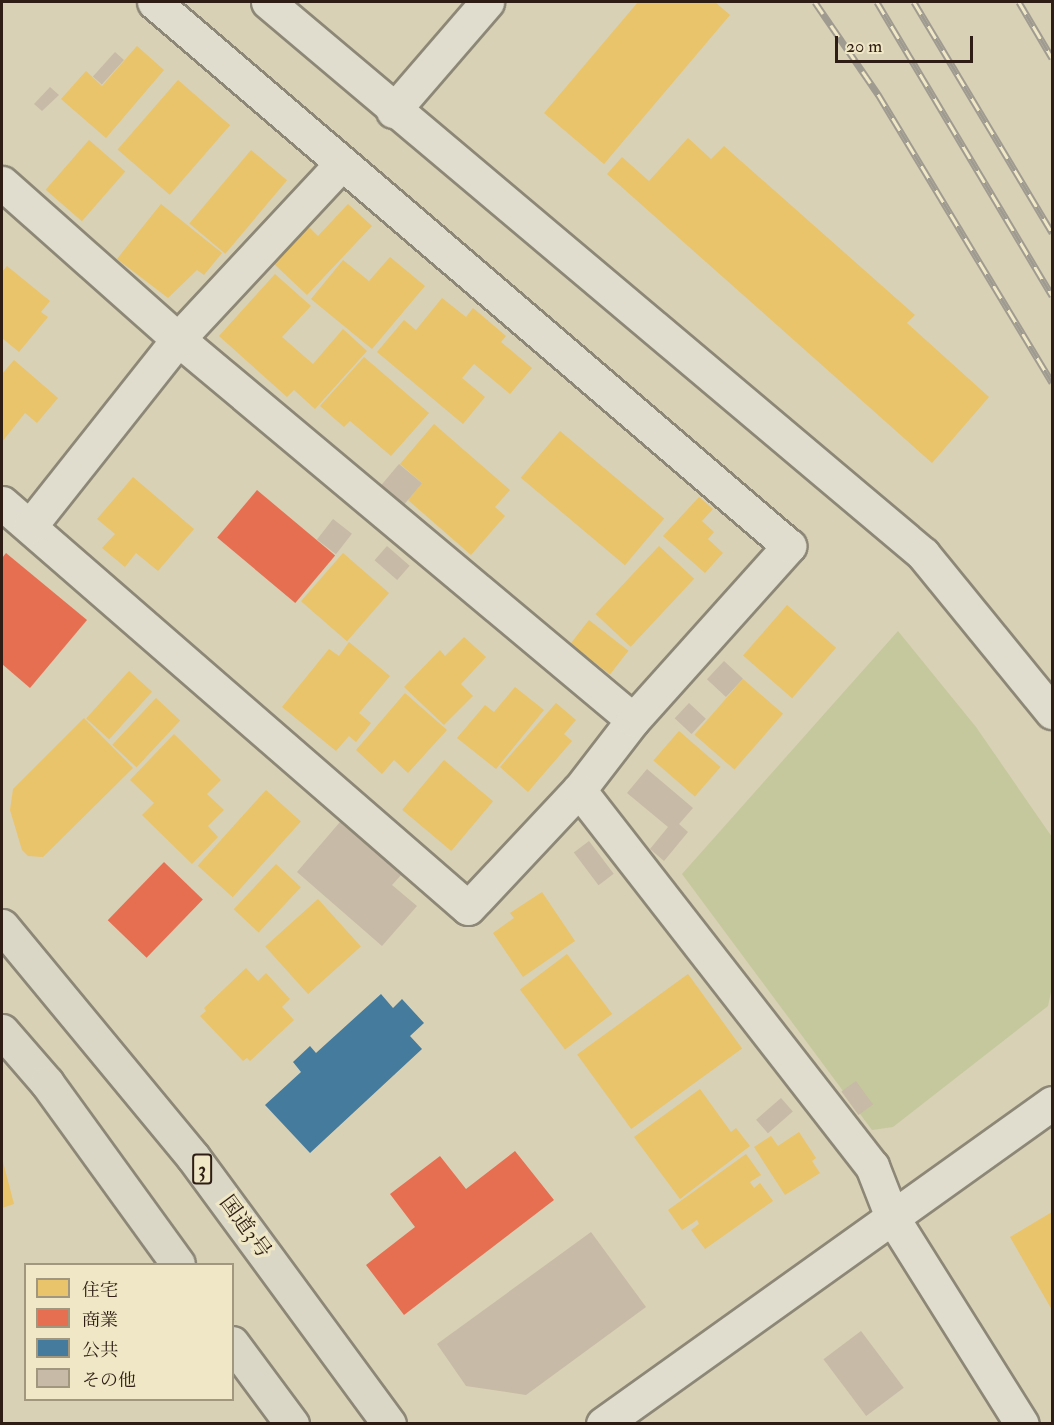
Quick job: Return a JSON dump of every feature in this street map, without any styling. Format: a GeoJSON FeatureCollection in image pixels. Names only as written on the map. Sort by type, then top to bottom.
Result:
{"type":"FeatureCollection","features":[{"type":"Feature","properties":{"kind":"highway","name":"国道3号"},"geometry":{"type":"LineString","coordinates":[[2,926],[193,1156],[388,1424]]}},
{"type":"Feature","properties":{"kind":"highway"},"geometry":{"type":"LineString","coordinates":[[2,1031],[54,1093],[177,1263]]}},
{"type":"Feature","properties":{"kind":"highway"},"geometry":{"type":"LineString","coordinates":[[234,1346],[292,1424]]}},
{"type":"Feature","properties":{"kind":"street"},"geometry":{"type":"LineString","coordinates":[[2,503],[468,908],[579,790],[633,720],[789,546],[154,2]]}},
{"type":"Feature","properties":{"kind":"street"},"geometry":{"type":"LineString","coordinates":[[267,2],[393,111],[923,554],[1053,712]]}},
{"type":"Feature","properties":{"kind":"street"},"geometry":{"type":"LineString","coordinates":[[393,111],[487,2]]}},
{"type":"Feature","properties":{"kind":"street"},"geometry":{"type":"LineString","coordinates":[[30,526],[178,339],[341,164]]}},
{"type":"Feature","properties":{"kind":"street"},"geometry":{"type":"LineString","coordinates":[[2,183],[178,339],[633,720]]}},
{"type":"Feature","properties":{"kind":"street"},"geometry":{"type":"LineString","coordinates":[[579,790],[872,1166],[892,1216],[1022,1424]]}},
{"type":"Feature","properties":{"kind":"street"},"geometry":{"type":"LineString","coordinates":[[603,1424],[1053,1103]]}},
{"type":"Feature","properties":{"kind":"green space"},"geometry":{"type":"Polygon","coordinates":[[[898,631],[976,727],[1052,837],[1052,987],[1048,1006],[893,1127],[872,1130],[682,874],[898,631]]]}},
{"type":"Feature","properties":{"kind":"building: 住宅"},"geometry":{"type":"Polygon","coordinates":[[[638,2],[715,2],[730,15],[604,164],[544,113],[638,2]]]}},
{"type":"Feature","properties":{"kind":"building: 住宅"},"geometry":{"type":"Polygon","coordinates":[[[137,46],[164,70],[106,138],[61,99],[86,71],[102,86],[137,46]]]}},
{"type":"Feature","properties":{"kind":"building: 住宅"},"geometry":{"type":"Polygon","coordinates":[[[178,80],[230,125],[170,195],[118,149],[178,80]]]}},
{"type":"Feature","properties":{"kind":"building: 住宅"},"geometry":{"type":"Polygon","coordinates":[[[688,138],[711,159],[724,146],[915,315],[907,323],[989,397],[932,463],[607,174],[622,157],[649,181],[688,138]]]}},
{"type":"Feature","properties":{"kind":"building: 住宅"},"geometry":{"type":"Polygon","coordinates":[[[89,140],[125,171],[82,221],[46,190],[89,140]]]}},
{"type":"Feature","properties":{"kind":"building: 住宅"},"geometry":{"type":"Polygon","coordinates":[[[251,150],[287,180],[225,254],[189,224],[251,150]]]}},
{"type":"Feature","properties":{"kind":"building: 住宅"},"geometry":{"type":"Polygon","coordinates":[[[161,204],[222,253],[204,275],[197,270],[168,298],[117,259],[161,204]]]}},
{"type":"Feature","properties":{"kind":"building: 住宅"},"geometry":{"type":"Polygon","coordinates":[[[348,204],[372,226],[307,295],[272,262],[307,225],[318,236],[348,204]]]}},
{"type":"Feature","properties":{"kind":"building: 住宅"},"geometry":{"type":"Polygon","coordinates":[[[390,257],[425,286],[372,349],[311,299],[343,260],[369,281],[390,257]]]}},
{"type":"Feature","properties":{"kind":"building: 住宅"},"geometry":{"type":"Polygon","coordinates":[[[7,266],[50,301],[41,312],[48,317],[19,352],[2,338],[2,272],[7,266]]]}},
{"type":"Feature","properties":{"kind":"building: 住宅"},"geometry":{"type":"Polygon","coordinates":[[[275,274],[311,306],[282,337],[313,364],[343,329],[367,351],[315,409],[294,390],[287,397],[219,336],[275,274]]]}},
{"type":"Feature","properties":{"kind":"building: 住宅"},"geometry":{"type":"Polygon","coordinates":[[[442,298],[466,317],[473,308],[506,336],[501,342],[532,368],[510,394],[474,364],[462,378],[485,397],[463,424],[377,352],[404,320],[416,330],[442,298]]]}},
{"type":"Feature","properties":{"kind":"building: 住宅"},"geometry":{"type":"Polygon","coordinates":[[[364,357],[429,413],[391,456],[350,421],[344,427],[320,406],[364,357]]]}},
{"type":"Feature","properties":{"kind":"building: 住宅"},"geometry":{"type":"Polygon","coordinates":[[[14,360],[58,398],[37,423],[25,413],[2,442],[2,374],[14,360]]]}},
{"type":"Feature","properties":{"kind":"building: 住宅"},"geometry":{"type":"Polygon","coordinates":[[[434,424],[510,490],[495,507],[505,516],[471,555],[408,500],[422,483],[400,464],[434,424]]]}},
{"type":"Feature","properties":{"kind":"building: 住宅"},"geometry":{"type":"Polygon","coordinates":[[[560,431],[664,518],[625,565],[521,478],[560,431]]]}},
{"type":"Feature","properties":{"kind":"building: 住宅"},"geometry":{"type":"Polygon","coordinates":[[[133,477],[194,529],[158,571],[136,553],[125,567],[102,548],[115,534],[97,519],[133,477]]]}},
{"type":"Feature","properties":{"kind":"building: 住宅"},"geometry":{"type":"Polygon","coordinates":[[[699,497],[713,509],[702,521],[714,532],[708,539],[723,553],[705,573],[663,536],[699,497]]]}},
{"type":"Feature","properties":{"kind":"building: 住宅"},"geometry":{"type":"Polygon","coordinates":[[[659,546],[694,579],[631,647],[596,614],[659,546]]]}},
{"type":"Feature","properties":{"kind":"building: 住宅"},"geometry":{"type":"Polygon","coordinates":[[[343,553],[389,593],[347,641],[301,601],[343,553]]]}},
{"type":"Feature","properties":{"kind":"building: 住宅"},"geometry":{"type":"Polygon","coordinates":[[[787,605],[836,648],[792,698],[743,656],[787,605]]]}},
{"type":"Feature","properties":{"kind":"building: 住宅"},"geometry":{"type":"Polygon","coordinates":[[[589,620],[628,651],[610,674],[571,644],[589,620]]]}},
{"type":"Feature","properties":{"kind":"building: 住宅"},"geometry":{"type":"Polygon","coordinates":[[[464,637],[486,657],[461,684],[473,696],[444,725],[404,687],[440,650],[445,656],[464,637]]]}},
{"type":"Feature","properties":{"kind":"building: 住宅"},"geometry":{"type":"Polygon","coordinates":[[[349,642],[390,676],[359,713],[371,723],[356,742],[349,736],[336,751],[282,707],[329,649],[339,656],[349,642]]]}},
{"type":"Feature","properties":{"kind":"building: 住宅"},"geometry":{"type":"Polygon","coordinates":[[[129,671],[152,692],[109,739],[86,719],[129,671]]]}},
{"type":"Feature","properties":{"kind":"building: 住宅"},"geometry":{"type":"Polygon","coordinates":[[[743,679],[783,714],[734,770],[694,735],[743,679]]]}},
{"type":"Feature","properties":{"kind":"building: 住宅"},"geometry":{"type":"Polygon","coordinates":[[[515,687],[544,710],[496,769],[457,738],[485,705],[494,712],[515,687]]]}},
{"type":"Feature","properties":{"kind":"building: 住宅"},"geometry":{"type":"Polygon","coordinates":[[[405,693],[447,730],[408,773],[394,760],[382,774],[356,750],[405,693]]]}},
{"type":"Feature","properties":{"kind":"building: 住宅"},"geometry":{"type":"Polygon","coordinates":[[[156,698],[180,721],[136,767],[112,745],[156,698]]]}},
{"type":"Feature","properties":{"kind":"building: 住宅"},"geometry":{"type":"Polygon","coordinates":[[[556,703],[576,720],[564,734],[572,741],[528,792],[500,767],[556,703]]]}},
{"type":"Feature","properties":{"kind":"building: 住宅"},"geometry":{"type":"Polygon","coordinates":[[[84,718],[133,768],[43,857],[28,856],[22,850],[10,810],[13,789],[84,718]]]}},
{"type":"Feature","properties":{"kind":"building: 住宅"},"geometry":{"type":"Polygon","coordinates":[[[679,731],[721,767],[695,797],[653,760],[679,731]]]}},
{"type":"Feature","properties":{"kind":"building: 住宅"},"geometry":{"type":"Polygon","coordinates":[[[174,734],[221,780],[207,794],[224,810],[208,826],[218,837],[192,864],[142,815],[154,803],[130,780],[174,734]]]}},
{"type":"Feature","properties":{"kind":"building: 住宅"},"geometry":{"type":"Polygon","coordinates":[[[444,760],[493,801],[451,851],[402,810],[444,760]]]}},
{"type":"Feature","properties":{"kind":"building: 住宅"},"geometry":{"type":"Polygon","coordinates":[[[266,790],[301,821],[233,897],[198,866],[266,790]]]}},
{"type":"Feature","properties":{"kind":"building: 住宅"},"geometry":{"type":"Polygon","coordinates":[[[276,864],[301,887],[259,933],[234,909],[276,864]]]}},
{"type":"Feature","properties":{"kind":"building: 住宅"},"geometry":{"type":"Polygon","coordinates":[[[542,892],[575,941],[523,977],[493,933],[514,918],[510,913],[542,892]]]}},
{"type":"Feature","properties":{"kind":"building: 住宅"},"geometry":{"type":"Polygon","coordinates":[[[318,899],[361,947],[308,994],[265,947],[318,899]]]}},
{"type":"Feature","properties":{"kind":"building: 住宅"},"geometry":{"type":"Polygon","coordinates":[[[567,954],[612,1014],[565,1049],[520,990],[567,954]]]}},
{"type":"Feature","properties":{"kind":"building: 住宅"},"geometry":{"type":"Polygon","coordinates":[[[246,968],[258,981],[266,973],[290,999],[282,1007],[294,1020],[250,1061],[247,1058],[243,1061],[200,1016],[206,1011],[204,1008],[246,968]]]}},
{"type":"Feature","properties":{"kind":"building: 住宅"},"geometry":{"type":"Polygon","coordinates":[[[688,974],[742,1048],[631,1129],[577,1055],[688,974]]]}},
{"type":"Feature","properties":{"kind":"building: 住宅"},"geometry":{"type":"Polygon","coordinates":[[[700,1089],[731,1132],[736,1128],[750,1146],[680,1199],[634,1137],[700,1089]]]}},
{"type":"Feature","properties":{"kind":"building: 住宅"},"geometry":{"type":"Polygon","coordinates":[[[799,1132],[816,1158],[812,1161],[820,1173],[785,1195],[754,1147],[771,1136],[778,1146],[799,1132]]]}},
{"type":"Feature","properties":{"kind":"building: 住宅"},"geometry":{"type":"Polygon","coordinates":[[[746,1154],[761,1175],[750,1182],[754,1188],[760,1183],[773,1201],[705,1249],[691,1230],[699,1224],[697,1220],[682,1230],[668,1210],[746,1154]]]}},
{"type":"Feature","properties":{"kind":"building: 住宅"},"geometry":{"type":"Polygon","coordinates":[[[2,1158],[14,1204],[2,1208],[2,1158]]]}},
{"type":"Feature","properties":{"kind":"building: 住宅"},"geometry":{"type":"Polygon","coordinates":[[[1052,1212],[1052,1310],[1010,1237],[1052,1212]]]}},
{"type":"Feature","properties":{"kind":"building: 商業"},"geometry":{"type":"Polygon","coordinates":[[[257,490],[335,556],[295,603],[217,537],[257,490]]]}},
{"type":"Feature","properties":{"kind":"building: 商業"},"geometry":{"type":"Polygon","coordinates":[[[6,553],[87,620],[30,688],[2,664],[2,558],[6,553]]]}},
{"type":"Feature","properties":{"kind":"building: 商業"},"geometry":{"type":"Polygon","coordinates":[[[164,862],[203,900],[147,958],[108,920],[164,862]]]}},
{"type":"Feature","properties":{"kind":"building: 商業"},"geometry":{"type":"Polygon","coordinates":[[[515,1151],[554,1200],[404,1315],[366,1265],[415,1227],[390,1194],[440,1156],[466,1189],[515,1151]]]}},
{"type":"Feature","properties":{"kind":"building: 公共"},"geometry":{"type":"Polygon","coordinates":[[[381,994],[393,1008],[402,999],[424,1023],[410,1036],[422,1049],[310,1153],[265,1105],[301,1072],[293,1062],[310,1046],[316,1053],[381,994]]]}},
{"type":"Feature","properties":{"kind":"building: その他"},"geometry":{"type":"Polygon","coordinates":[[[115,52],[124,60],[102,85],[93,77],[115,52]]]}},
{"type":"Feature","properties":{"kind":"building: その他"},"geometry":{"type":"Polygon","coordinates":[[[50,87],[59,95],[42,111],[34,104],[50,87]]]}},
{"type":"Feature","properties":{"kind":"building: その他"},"geometry":{"type":"Polygon","coordinates":[[[399,464],[422,483],[402,507],[379,488],[399,464]]]}},
{"type":"Feature","properties":{"kind":"building: その他"},"geometry":{"type":"Polygon","coordinates":[[[333,519],[352,534],[336,554],[317,539],[333,519]]]}},
{"type":"Feature","properties":{"kind":"building: その他"},"geometry":{"type":"Polygon","coordinates":[[[387,546],[410,566],[397,580],[375,560],[387,546]]]}},
{"type":"Feature","properties":{"kind":"building: その他"},"geometry":{"type":"Polygon","coordinates":[[[724,661],[743,679],[726,697],[707,679],[724,661]]]}},
{"type":"Feature","properties":{"kind":"building: その他"},"geometry":{"type":"Polygon","coordinates":[[[689,703],[706,719],[691,734],[675,718],[689,703]]]}},
{"type":"Feature","properties":{"kind":"building: その他"},"geometry":{"type":"Polygon","coordinates":[[[647,769],[693,808],[679,824],[688,832],[664,861],[650,849],[668,827],[627,793],[647,769]]]}},
{"type":"Feature","properties":{"kind":"building: その他"},"geometry":{"type":"Polygon","coordinates":[[[340,822],[402,874],[392,885],[417,906],[382,946],[297,872],[340,822]]]}},
{"type":"Feature","properties":{"kind":"building: その他"},"geometry":{"type":"Polygon","coordinates":[[[589,841],[614,874],[599,885],[574,852],[589,841]]]}},
{"type":"Feature","properties":{"kind":"building: その他"},"geometry":{"type":"Polygon","coordinates":[[[856,1081],[873,1104],[858,1115],[841,1092],[856,1081]]]}},
{"type":"Feature","properties":{"kind":"building: その他"},"geometry":{"type":"Polygon","coordinates":[[[781,1098],[793,1112],[768,1133],[756,1120],[781,1098]]]}},
{"type":"Feature","properties":{"kind":"building: その他"},"geometry":{"type":"Polygon","coordinates":[[[591,1232],[646,1307],[526,1395],[466,1386],[437,1344],[591,1232]]]}},
{"type":"Feature","properties":{"kind":"building: その他"},"geometry":{"type":"Polygon","coordinates":[[[861,1331],[904,1388],[866,1416],[823,1359],[861,1331]]]}},
{"type":"Feature","properties":{"kind":"railway"},"geometry":{"type":"LineString","coordinates":[[815,2],[878,94],[1052,383]]}},
{"type":"Feature","properties":{"kind":"railway"},"geometry":{"type":"LineString","coordinates":[[877,2],[1052,296]]}},
{"type":"Feature","properties":{"kind":"railway"},"geometry":{"type":"LineString","coordinates":[[914,2],[1052,233]]}},
{"type":"Feature","properties":{"kind":"railway"},"geometry":{"type":"LineString","coordinates":[[1019,2],[1052,58]]}}]}
